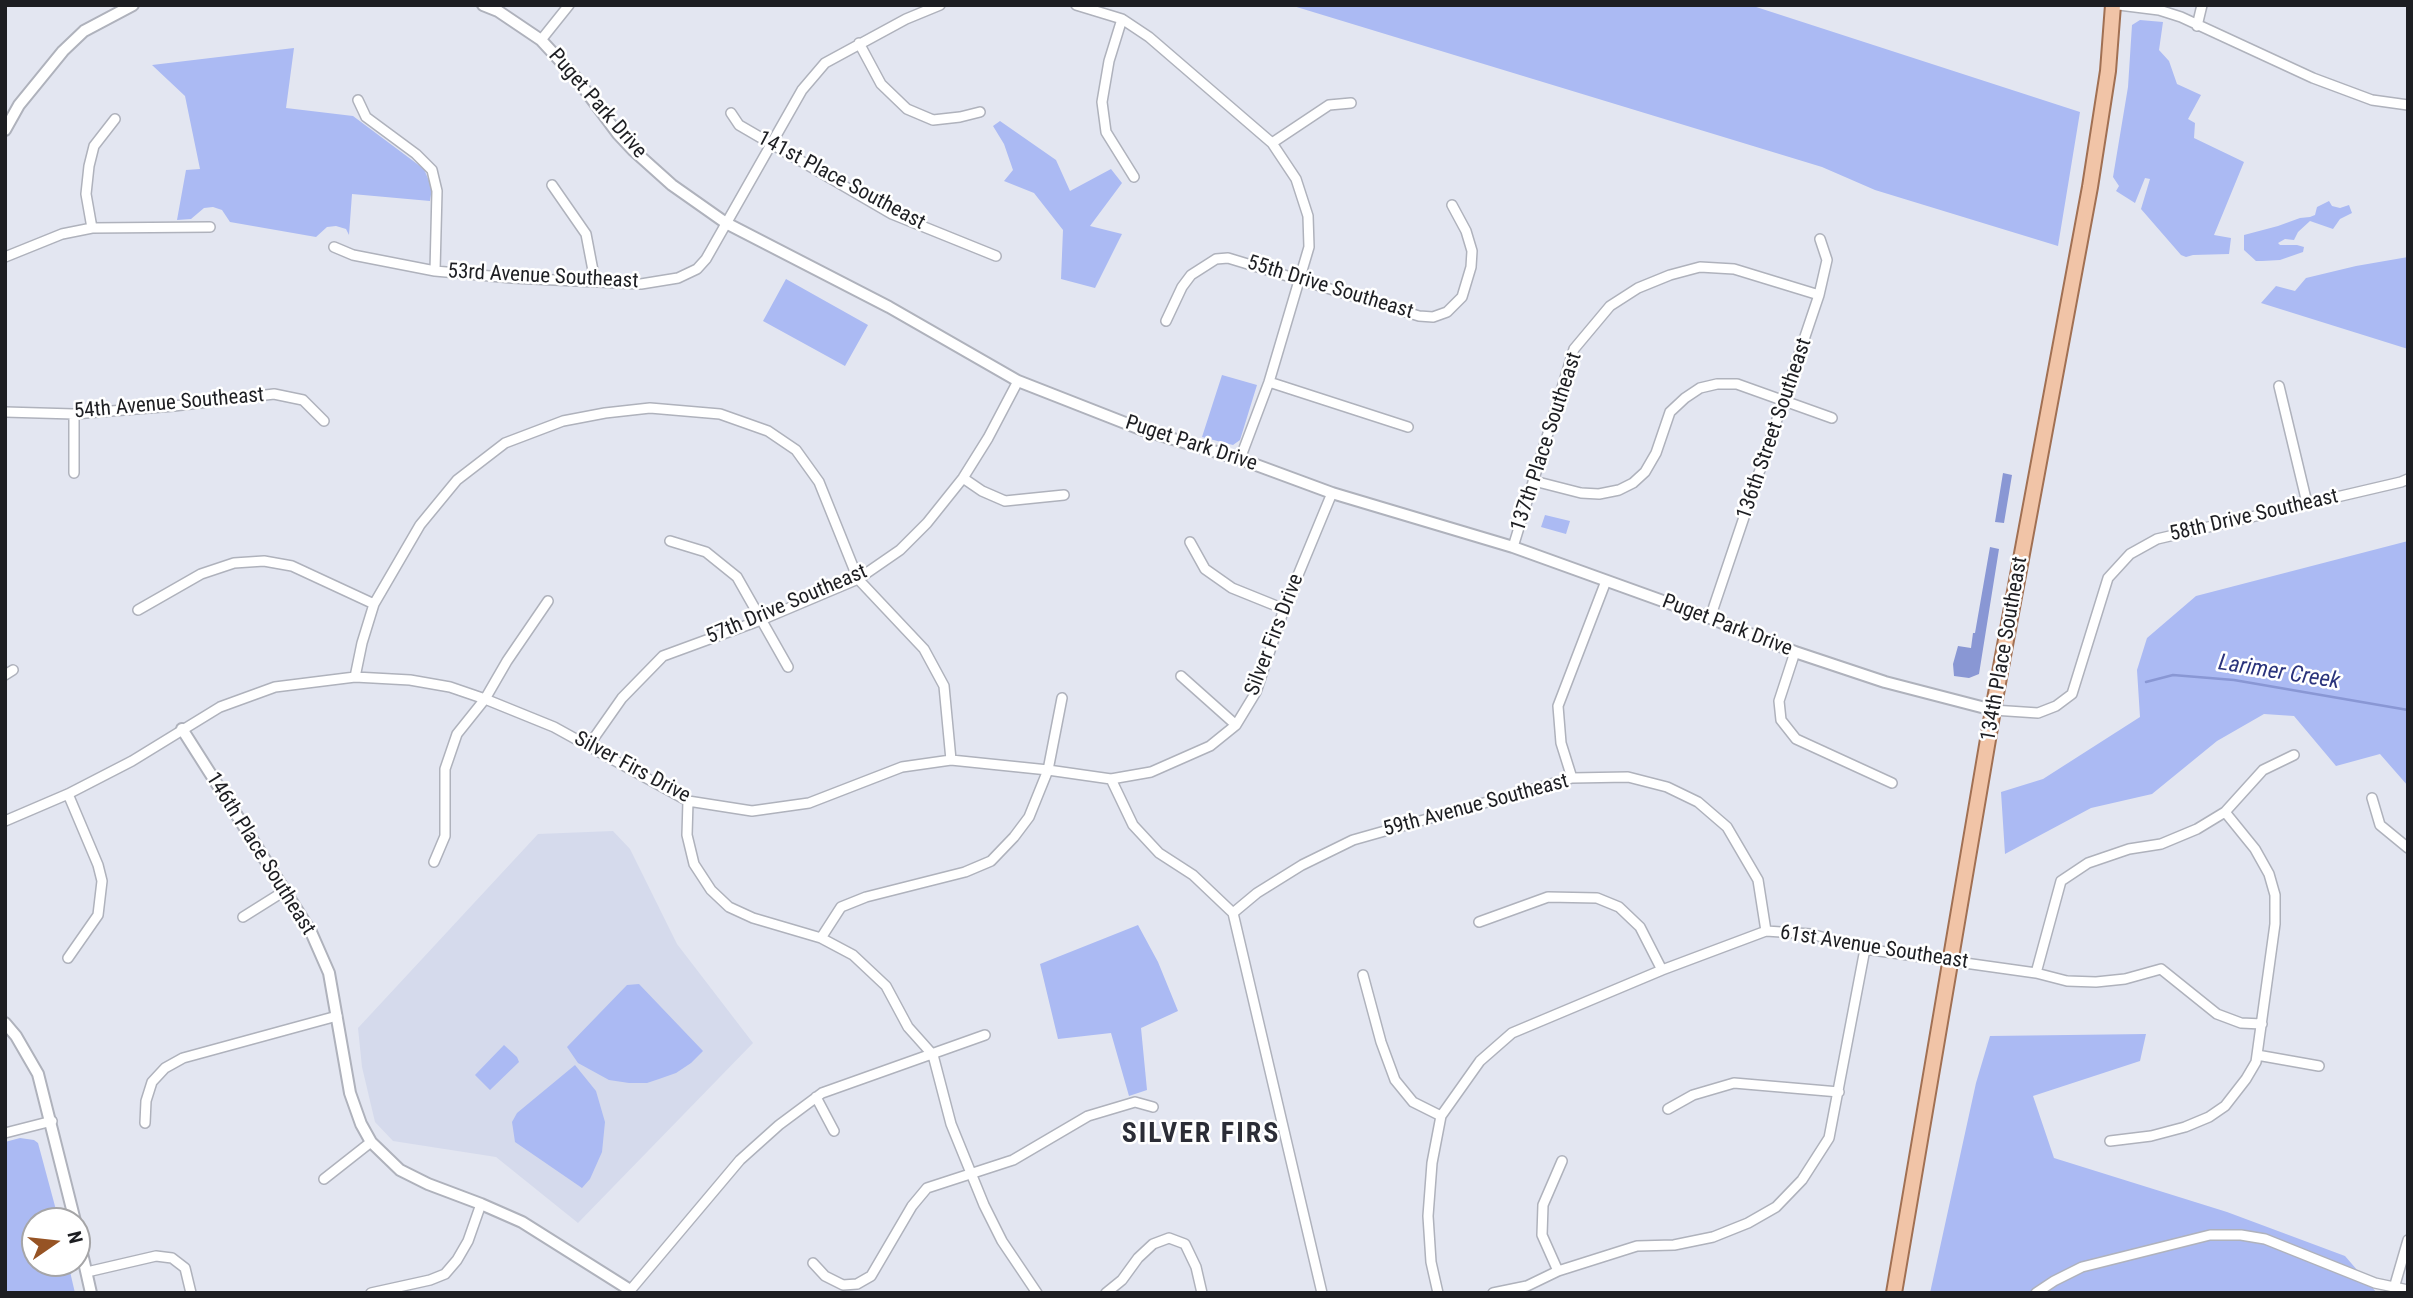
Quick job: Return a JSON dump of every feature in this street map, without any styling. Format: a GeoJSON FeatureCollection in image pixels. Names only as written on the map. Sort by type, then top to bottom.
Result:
{"type":"FeatureCollection","features":[{"type":"Feature","properties":{"kind":"main road","name":"134th Place Southeast"},"geometry":{"type":"LineString","coordinates":[[1894,1293],[1993,710],[2090,187],[2109,58],[2113,5]]}},
{"type":"Feature","properties":{"kind":"street"},"geometry":{"type":"LineString","coordinates":[[5,130],[19,105],[62,51],[84,32],[133,5]]}},
{"type":"Feature","properties":{"kind":"street","name":"Puget Park Drive"},"geometry":{"type":"LineString","coordinates":[[483,5],[498,11],[541,40],[577,79],[618,134],[634,150],[672,185],[726,223],[877,301],[1018,380],[1143,430],[1240,459],[1332,493],[1513,547],[1710,618],[1795,652],[1885,682],[1993,710]]}},
{"type":"Feature","properties":{"kind":"street"},"geometry":{"type":"LineString","coordinates":[[541,40],[569,5]]}},
{"type":"Feature","properties":{"kind":"street"},"geometry":{"type":"LineString","coordinates":[[726,223],[802,90],[825,63],[906,19],[940,5]]}},
{"type":"Feature","properties":{"kind":"street"},"geometry":{"type":"LineString","coordinates":[[1076,5],[1122,19],[1149,37],[1272,143],[1296,179],[1308,216],[1309,247],[1269,382],[1240,459]]}},
{"type":"Feature","properties":{"kind":"street"},"geometry":{"type":"LineString","coordinates":[[2119,5],[2159,10],[2313,78],[2372,100],[2408,105]]}},
{"type":"Feature","properties":{"kind":"street"},"geometry":{"type":"LineString","coordinates":[[2197,26],[2202,5]]}},
{"type":"Feature","properties":{"kind":"street"},"geometry":{"type":"LineString","coordinates":[[1122,19],[1109,61],[1102,102],[1106,132],[1134,177]]}},
{"type":"Feature","properties":{"kind":"street"},"geometry":{"type":"LineString","coordinates":[[859,43],[881,84],[907,109],[933,120],[980,112]]}},
{"type":"Feature","properties":{"kind":"street"},"geometry":{"type":"LineString","coordinates":[[358,100],[366,117],[413,151],[432,170],[437,191],[435,271]]}},
{"type":"Feature","properties":{"kind":"street"},"geometry":{"type":"LineString","coordinates":[[1272,143],[1329,105],[1351,103]]}},
{"type":"Feature","properties":{"kind":"street","name":"141st Place Southeast"},"geometry":{"type":"LineString","coordinates":[[731,113],[739,125],[892,214],[996,256]]}},
{"type":"Feature","properties":{"kind":"street"},"geometry":{"type":"LineString","coordinates":[[92,228],[86,194],[89,166],[94,146],[115,119]]}},
{"type":"Feature","properties":{"kind":"street"},"geometry":{"type":"LineString","coordinates":[[552,185],[586,234],[595,281]]}},
{"type":"Feature","properties":{"kind":"street","name":"55th Drive Southeast"},"geometry":{"type":"LineString","coordinates":[[1166,321],[1182,287],[1191,275],[1216,259],[1228,258],[1419,316],[1433,317],[1447,312],[1462,297],[1472,251],[1466,231],[1452,205]]}},
{"type":"Feature","properties":{"kind":"street","name":"53rd Avenue Southeast"},"geometry":{"type":"LineString","coordinates":[[334,247],[353,255],[435,271],[512,278],[641,284],[678,278],[697,269],[726,223]]}},
{"type":"Feature","properties":{"kind":"street"},"geometry":{"type":"LineString","coordinates":[[5,257],[62,234],[92,228],[210,228]]}},
{"type":"Feature","properties":{"kind":"street","name":"136th Street Southeast"},"geometry":{"type":"LineString","coordinates":[[1710,618],[1819,295],[1827,260],[1820,239]]}},
{"type":"Feature","properties":{"kind":"street","name":"137th Place Southeast"},"geometry":{"type":"LineString","coordinates":[[1513,547],[1574,349],[1610,306],[1638,288],[1700,267],[1734,269],[1819,295]]}},
{"type":"Feature","properties":{"kind":"street","name":"57th Drive Southeast"},"geometry":{"type":"LineString","coordinates":[[589,745],[622,698],[663,656],[761,620],[858,579],[900,550],[927,523],[964,478],[1018,380]]}},
{"type":"Feature","properties":{"kind":"street"},"geometry":{"type":"LineString","coordinates":[[1269,382],[1408,427]]}},
{"type":"Feature","properties":{"kind":"street"},"geometry":{"type":"LineString","coordinates":[[1534,481],[1581,493],[1600,494],[1619,490],[1633,483],[1645,472],[1656,453],[1670,412],[1700,388],[1737,384],[1832,418]]}},
{"type":"Feature","properties":{"kind":"street"},"geometry":{"type":"LineString","coordinates":[[2280,386],[2307,503]]}},
{"type":"Feature","properties":{"kind":"street","name":"54th Avenue Southeast"},"geometry":{"type":"LineString","coordinates":[[5,412],[74,414],[274,394],[303,400],[324,421]]}},
{"type":"Feature","properties":{"kind":"street"},"geometry":{"type":"LineString","coordinates":[[355,677],[374,604],[419,525],[457,480],[505,443],[563,421],[605,413],[650,408],[720,414],[768,431],[796,450],[819,482],[858,579],[924,649],[944,686],[951,760]]}},
{"type":"Feature","properties":{"kind":"street"},"geometry":{"type":"LineString","coordinates":[[74,414],[74,472]]}},
{"type":"Feature","properties":{"kind":"street"},"geometry":{"type":"LineString","coordinates":[[964,478],[982,491],[1005,501],[1064,495]]}},
{"type":"Feature","properties":{"kind":"street","name":"58th Drive Southeast"},"geometry":{"type":"LineString","coordinates":[[1993,710],[2038,713],[2056,706],[2072,694],[2108,578],[2130,554],[2157,539],[2408,479]]}},
{"type":"Feature","properties":{"kind":"street","name":"Silver Firs Drive"},"geometry":{"type":"LineString","coordinates":[[5,821],[68,794],[132,761],[220,707],[275,687],[355,677],[410,680],[450,687],[554,727],[688,801],[752,811],[809,803],[902,767],[951,760],[1111,779],[1151,772],[1210,746],[1236,725],[1256,692],[1284,608],[1332,493]]}},
{"type":"Feature","properties":{"kind":"street"},"geometry":{"type":"LineString","coordinates":[[670,541],[706,552],[737,577],[788,667]]}},
{"type":"Feature","properties":{"kind":"street"},"geometry":{"type":"LineString","coordinates":[[1191,542],[1205,569],[1223,582],[1284,608]]}},
{"type":"Feature","properties":{"kind":"street"},"geometry":{"type":"LineString","coordinates":[[138,610],[201,574],[234,563],[264,561],[292,566],[374,604]]}},
{"type":"Feature","properties":{"kind":"street"},"geometry":{"type":"LineString","coordinates":[[1572,778],[1561,743],[1558,706],[1606,581]]}},
{"type":"Feature","properties":{"kind":"street"},"geometry":{"type":"LineString","coordinates":[[434,862],[445,836],[445,769],[457,734],[485,699],[513,651],[548,601]]}},
{"type":"Feature","properties":{"kind":"street"},"geometry":{"type":"LineString","coordinates":[[1795,652],[1779,701],[1782,720],[1796,739],[1892,783]]}},
{"type":"Feature","properties":{"kind":"street"},"geometry":{"type":"LineString","coordinates":[[1181,676],[1236,725]]}},
{"type":"Feature","properties":{"kind":"street"},"geometry":{"type":"LineString","coordinates":[[821,938],[841,906],[965,872],[991,861],[1029,817],[1048,770],[1062,698]]}},
{"type":"Feature","properties":{"kind":"street","name":"146th Place Southeast"},"geometry":{"type":"LineString","coordinates":[[182,729],[311,932],[328,973],[350,1093],[357,1115],[371,1142],[400,1170],[522,1222],[631,1292]]}},
{"type":"Feature","properties":{"kind":"street"},"geometry":{"type":"LineString","coordinates":[[2036,973],[2061,881],[2088,863],[2129,849],[2161,844],[2197,829],[2225,813],[2263,770],[2294,755]]}},
{"type":"Feature","properties":{"kind":"street","name":"59th Avenue Southeast"},"geometry":{"type":"LineString","coordinates":[[1234,913],[1257,893],[1302,865],[1353,841],[1572,778],[1628,777],[1667,787],[1698,802],[1727,827],[1758,880],[1766,930]]}},
{"type":"Feature","properties":{"kind":"street"},"geometry":{"type":"LineString","coordinates":[[1111,779],[1133,825],[1159,853],[1193,875],[1234,913],[1322,1293]]}},
{"type":"Feature","properties":{"kind":"street"},"geometry":{"type":"LineString","coordinates":[[68,794],[102,881],[98,915],[68,958]]}},
{"type":"Feature","properties":{"kind":"street"},"geometry":{"type":"LineString","coordinates":[[2372,798],[2380,825],[2408,848]]}},
{"type":"Feature","properties":{"kind":"street"},"geometry":{"type":"LineString","coordinates":[[688,801],[687,835],[694,864],[711,890],[729,907],[753,918],[821,938],[853,955],[886,986],[908,1027],[933,1055],[951,1124],[970,1172],[1002,1241],[1037,1293]]}},
{"type":"Feature","properties":{"kind":"street"},"geometry":{"type":"LineString","coordinates":[[2110,1142],[2162,1133],[2209,1118],[2225,1106],[2246,1079],[2257,1055],[2275,924],[2275,895],[2269,873],[2255,849],[2225,813]]}},
{"type":"Feature","properties":{"kind":"street"},"geometry":{"type":"LineString","coordinates":[[243,916],[286,890]]}},
{"type":"Feature","properties":{"kind":"street"},"geometry":{"type":"LineString","coordinates":[[1479,922],[1548,897],[1597,898],[1619,906],[1640,927],[1662,970]]}},
{"type":"Feature","properties":{"kind":"street","name":"61st Avenue Southeast"},"geometry":{"type":"LineString","coordinates":[[1441,1116],[1480,1061],[1512,1033],[1766,930],[1811,934],[1865,948],[2036,973],[2067,981],[2125,979],[2161,969],[2217,1014],[2241,1023],[2262,1024]]}},
{"type":"Feature","properties":{"kind":"street"},"geometry":{"type":"LineString","coordinates":[[1493,1293],[1527,1286],[1558,1271],[1637,1246],[1674,1245],[1713,1237],[1748,1223],[1776,1207],[1802,1180],[1829,1138],[1865,948]]}},
{"type":"Feature","properties":{"kind":"street"},"geometry":{"type":"LineString","coordinates":[[1363,975],[1381,1042],[1395,1080],[1413,1102],[1441,1116],[1432,1163],[1428,1216],[1431,1262],[1438,1293]]}},
{"type":"Feature","properties":{"kind":"street"},"geometry":{"type":"LineString","coordinates":[[145,1123],[146,1101],[152,1082],[165,1068],[183,1058],[337,1016]]}},
{"type":"Feature","properties":{"kind":"street"},"geometry":{"type":"LineString","coordinates":[[5,1023],[16,1036],[38,1074],[72,1207]]}},
{"type":"Feature","properties":{"kind":"street"},"geometry":{"type":"LineString","coordinates":[[631,1292],[740,1160],[816,1097],[985,1035]]}},
{"type":"Feature","properties":{"kind":"street"},"geometry":{"type":"LineString","coordinates":[[2257,1055],[2319,1066]]}},
{"type":"Feature","properties":{"kind":"street"},"geometry":{"type":"LineString","coordinates":[[1668,1109],[1693,1095],[1734,1083],[1839,1092]]}},
{"type":"Feature","properties":{"kind":"street"},"geometry":{"type":"LineString","coordinates":[[816,1097],[834,1131]]}},
{"type":"Feature","properties":{"kind":"street"},"geometry":{"type":"LineString","coordinates":[[813,1263],[825,1276],[843,1284],[857,1284],[871,1276],[912,1206],[927,1188],[1013,1160],[1088,1116],[1135,1102],[1153,1107]]}},
{"type":"Feature","properties":{"kind":"street"},"geometry":{"type":"LineString","coordinates":[[5,1133],[52,1121]]}},
{"type":"Feature","properties":{"kind":"street"},"geometry":{"type":"LineString","coordinates":[[324,1180],[371,1142]]}},
{"type":"Feature","properties":{"kind":"street"},"geometry":{"type":"LineString","coordinates":[[1558,1271],[1542,1235],[1543,1205],[1562,1161]]}},
{"type":"Feature","properties":{"kind":"street"},"geometry":{"type":"LineString","coordinates":[[370,1293],[430,1280],[445,1273],[457,1260],[468,1241],[481,1204]]}},
{"type":"Feature","properties":{"kind":"street"},"geometry":{"type":"LineString","coordinates":[[2036,1293],[2054,1280],[2082,1267],[2210,1235],[2241,1235],[2265,1239],[2375,1283],[2408,1290]]}},
{"type":"Feature","properties":{"kind":"street"},"geometry":{"type":"LineString","coordinates":[[1106,1293],[1122,1280],[1138,1258],[1153,1244],[1169,1238],[1185,1244],[1196,1268],[1202,1293]]}},
{"type":"Feature","properties":{"kind":"street"},"geometry":{"type":"LineString","coordinates":[[2394,1288],[2408,1240]]}},
{"type":"Feature","properties":{"kind":"street"},"geometry":{"type":"LineString","coordinates":[[91,1271],[156,1256],[172,1258],[185,1268],[191,1293]]}},
{"type":"Feature","properties":{"kind":"shaded area"},"geometry":{"type":"Polygon","coordinates":[[[1290,5],[1750,5],[2080,112],[2058,246],[1875,190],[1822,167],[1290,5]]]}},
{"type":"Feature","properties":{"kind":"shaded area"},"geometry":{"type":"Polygon","coordinates":[[[2140,20],[2163,22],[2159,50],[2169,61],[2177,84],[2201,95],[2188,119],[2195,123],[2194,138],[2244,162],[2214,235],[2231,238],[2229,254],[2186,257],[2181,255],[2141,209],[2150,179],[2145,178],[2135,203],[2116,191],[2119,186],[2113,177],[2128,87],[2132,25],[2140,20]]]}},
{"type":"Feature","properties":{"kind":"shaded area"},"geometry":{"type":"Polygon","coordinates":[[[294,48],[286,108],[353,116],[424,169],[432,188],[430,201],[352,194],[349,235],[346,229],[336,226],[327,227],[316,237],[230,222],[222,210],[213,207],[204,208],[191,219],[177,220],[186,170],[200,169],[185,96],[152,65],[294,48]]]}},
{"type":"Feature","properties":{"kind":"shaded area"},"geometry":{"type":"Polygon","coordinates":[[[1000,121],[1056,160],[1070,191],[1111,169],[1122,183],[1090,226],[1122,234],[1095,288],[1061,279],[1063,230],[1034,193],[1004,181],[1013,170],[1004,144],[993,126],[1000,121]]]}},
{"type":"Feature","properties":{"kind":"shaded area"},"geometry":{"type":"Polygon","coordinates":[[[2329,201],[2332,206],[2340,208],[2349,205],[2352,213],[2340,219],[2333,229],[2310,221],[2294,240],[2285,239],[2278,243],[2304,247],[2303,252],[2280,260],[2256,261],[2244,250],[2244,235],[2315,215],[2317,207],[2329,201]]]}},
{"type":"Feature","properties":{"kind":"shaded area"},"geometry":{"type":"Polygon","coordinates":[[[2408,257],[2408,349],[2261,303],[2276,286],[2295,291],[2306,278],[2408,257]]]}},
{"type":"Feature","properties":{"kind":"shaded area"},"geometry":{"type":"Polygon","coordinates":[[[786,279],[868,325],[845,366],[763,321],[786,279]]]}},
{"type":"Feature","properties":{"kind":"shaded area"},"geometry":{"type":"Polygon","coordinates":[[[1222,375],[1257,385],[1240,440],[1233,445],[1202,437],[1222,375]]]}},
{"type":"Feature","properties":{"kind":"shaded area"},"geometry":{"type":"Polygon","coordinates":[[[2003,473],[2012,475],[2004,523],[1995,522],[2003,473]]]}},
{"type":"Feature","properties":{"kind":"shaded area"},"geometry":{"type":"Polygon","coordinates":[[[1545,515],[1570,521],[1566,534],[1541,527],[1545,515]]]}},
{"type":"Feature","properties":{"kind":"shaded area"},"geometry":{"type":"Polygon","coordinates":[[[2408,541],[2408,786],[2380,754],[2336,766],[2294,716],[2264,714],[2217,741],[2152,794],[2091,808],[2005,854],[2001,792],[2043,779],[2140,717],[2137,670],[2147,638],[2196,596],[2408,541]]]}},
{"type":"Feature","properties":{"kind":"shaded area"},"geometry":{"type":"Polygon","coordinates":[[[1990,547],[1999,549],[1979,674],[1969,678],[1954,676],[1953,664],[1958,646],[1971,648],[1990,547]]]}},
{"type":"Feature","properties":{"kind":"shaded area"},"geometry":{"type":"Polygon","coordinates":[[[613,831],[630,849],[677,944],[753,1043],[578,1223],[496,1157],[393,1141],[375,1122],[362,1067],[358,1028],[538,834],[613,831]]]}},
{"type":"Feature","properties":{"kind":"shaded area"},"geometry":{"type":"Polygon","coordinates":[[[1138,925],[1158,962],[1178,1011],[1141,1028],[1147,1090],[1129,1096],[1111,1033],[1058,1039],[1040,964],[1138,925]]]}},
{"type":"Feature","properties":{"kind":"shaded area"},"geometry":{"type":"Polygon","coordinates":[[[639,984],[703,1051],[676,1073],[647,1083],[609,1080],[578,1063],[567,1047],[627,985],[639,984]]]}},
{"type":"Feature","properties":{"kind":"shaded area"},"geometry":{"type":"Polygon","coordinates":[[[2146,1034],[2140,1061],[2033,1096],[2054,1158],[2227,1212],[2345,1256],[2377,1293],[1930,1293],[1976,1083],[1990,1036],[2146,1034]]]}},
{"type":"Feature","properties":{"kind":"shaded area"},"geometry":{"type":"Polygon","coordinates":[[[504,1045],[519,1062],[490,1090],[475,1075],[504,1045]]]}},
{"type":"Feature","properties":{"kind":"shaded area"},"geometry":{"type":"Polygon","coordinates":[[[575,1065],[596,1091],[605,1122],[602,1152],[590,1179],[582,1188],[515,1142],[512,1122],[517,1113],[575,1065]]]}},
{"type":"Feature","properties":{"kind":"shaded area"},"geometry":{"type":"Polygon","coordinates":[[[20,1138],[38,1143],[55,1207],[21,1207],[21,1277],[71,1277],[75,1293],[5,1293],[5,1142],[20,1138]]]}},
{"type":"Feature","properties":{"kind":"waterway","name":"Larimer Creek"},"geometry":{"type":"LineString","coordinates":[[2146,682],[2173,675],[2234,680],[2408,710]]}},
{"type":"Feature","properties":{"kind":"district","name":"SILVER FIRS"},"geometry":{"type":"Point","coordinates":[1201,1135]}}]}
